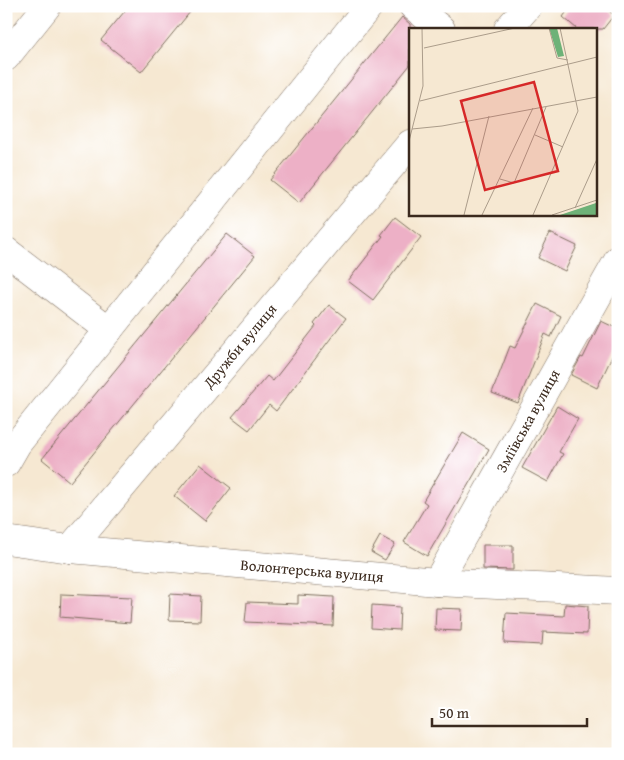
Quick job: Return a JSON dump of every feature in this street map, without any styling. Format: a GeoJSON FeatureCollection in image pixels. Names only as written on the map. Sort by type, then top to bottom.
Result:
{"type":"FeatureCollection","features":[{"type":"Feature","properties":{"kind":"street"},"geometry":{"type":"LineString","coordinates":[[6,57],[47,6]]}},
{"type":"Feature","properties":{"kind":"street"},"geometry":{"type":"LineString","coordinates":[[6,463],[17,444],[369,6]]}},
{"type":"Feature","properties":{"kind":"street"},"geometry":{"type":"LineString","coordinates":[[413,6],[439,28]]}},
{"type":"Feature","properties":{"kind":"street"},"geometry":{"type":"LineString","coordinates":[[509,28],[528,6]]}},
{"type":"Feature","properties":{"kind":"street","name":"Дружби вулиця"},"geometry":{"type":"LineString","coordinates":[[70,549],[409,145]]}},
{"type":"Feature","properties":{"kind":"street"},"geometry":{"type":"LineString","coordinates":[[6,251],[109,330]]}},
{"type":"Feature","properties":{"kind":"street","name":"Зміївська вулиця"},"geometry":{"type":"LineString","coordinates":[[437,582],[618,260]]}},
{"type":"Feature","properties":{"kind":"street","name":"Волонтерська вулиця"},"geometry":{"type":"LineString","coordinates":[[6,540],[70,549],[437,582],[618,591]]}},
{"type":"Feature","properties":{"kind":"building"},"geometry":{"type":"Polygon","coordinates":[[[129,6],[195,6],[141,72],[101,40],[129,6]]]}},
{"type":"Feature","properties":{"kind":"building"},"geometry":{"type":"Polygon","coordinates":[[[571,6],[603,6],[614,15],[603,29],[576,28],[563,17],[571,6]]]}},
{"type":"Feature","properties":{"kind":"building"},"geometry":{"type":"Polygon","coordinates":[[[402,17],[410,24],[409,66],[299,203],[270,180],[402,17]]]}},
{"type":"Feature","properties":{"kind":"building"},"geometry":{"type":"Polygon","coordinates":[[[395,217],[421,237],[373,300],[348,281],[383,236],[381,235],[395,217]]]}},
{"type":"Feature","properties":{"kind":"building"},"geometry":{"type":"Polygon","coordinates":[[[550,233],[577,246],[565,271],[538,258],[550,233]]]}},
{"type":"Feature","properties":{"kind":"building"},"geometry":{"type":"Polygon","coordinates":[[[227,234],[255,256],[70,482],[42,459],[227,234]]]}},
{"type":"Feature","properties":{"kind":"building"},"geometry":{"type":"Polygon","coordinates":[[[537,304],[561,316],[551,337],[545,334],[518,403],[492,393],[510,346],[515,348],[537,304]]]}},
{"type":"Feature","properties":{"kind":"building"},"geometry":{"type":"Polygon","coordinates":[[[329,305],[346,318],[276,411],[269,405],[249,430],[232,417],[267,376],[273,381],[316,326],[314,324],[329,305]]]}},
{"type":"Feature","properties":{"kind":"building"},"geometry":{"type":"Polygon","coordinates":[[[601,321],[618,329],[618,344],[597,388],[571,375],[581,357],[583,358],[601,321]]]}},
{"type":"Feature","properties":{"kind":"building"},"geometry":{"type":"Polygon","coordinates":[[[557,406],[578,419],[559,452],[563,454],[548,482],[522,468],[557,406]]]}},
{"type":"Feature","properties":{"kind":"building"},"geometry":{"type":"Polygon","coordinates":[[[463,433],[489,449],[427,556],[404,542],[427,504],[423,501],[463,433]]]}},
{"type":"Feature","properties":{"kind":"building"},"geometry":{"type":"Polygon","coordinates":[[[200,464],[231,488],[205,521],[174,496],[200,464]]]}},
{"type":"Feature","properties":{"kind":"building"},"geometry":{"type":"Polygon","coordinates":[[[380,536],[395,544],[385,560],[371,552],[380,536]]]}},
{"type":"Feature","properties":{"kind":"building"},"geometry":{"type":"Polygon","coordinates":[[[483,545],[513,545],[513,570],[483,569],[483,545]]]}},
{"type":"Feature","properties":{"kind":"building"},"geometry":{"type":"Polygon","coordinates":[[[61,594],[132,597],[130,623],[60,617],[61,594]]]}},
{"type":"Feature","properties":{"kind":"building"},"geometry":{"type":"Polygon","coordinates":[[[170,594],[201,596],[200,621],[169,620],[170,594]]]}},
{"type":"Feature","properties":{"kind":"building"},"geometry":{"type":"Polygon","coordinates":[[[298,595],[334,597],[333,626],[245,622],[247,602],[298,604],[298,595]]]}},
{"type":"Feature","properties":{"kind":"building"},"geometry":{"type":"Polygon","coordinates":[[[565,604],[588,606],[587,634],[543,632],[542,645],[504,643],[506,613],[564,616],[565,604]]]}},
{"type":"Feature","properties":{"kind":"building"},"geometry":{"type":"Polygon","coordinates":[[[372,605],[400,607],[399,630],[371,628],[372,605]]]}},
{"type":"Feature","properties":{"kind":"building"},"geometry":{"type":"Polygon","coordinates":[[[436,608],[462,609],[461,631],[435,630],[436,608]]]}}]}
